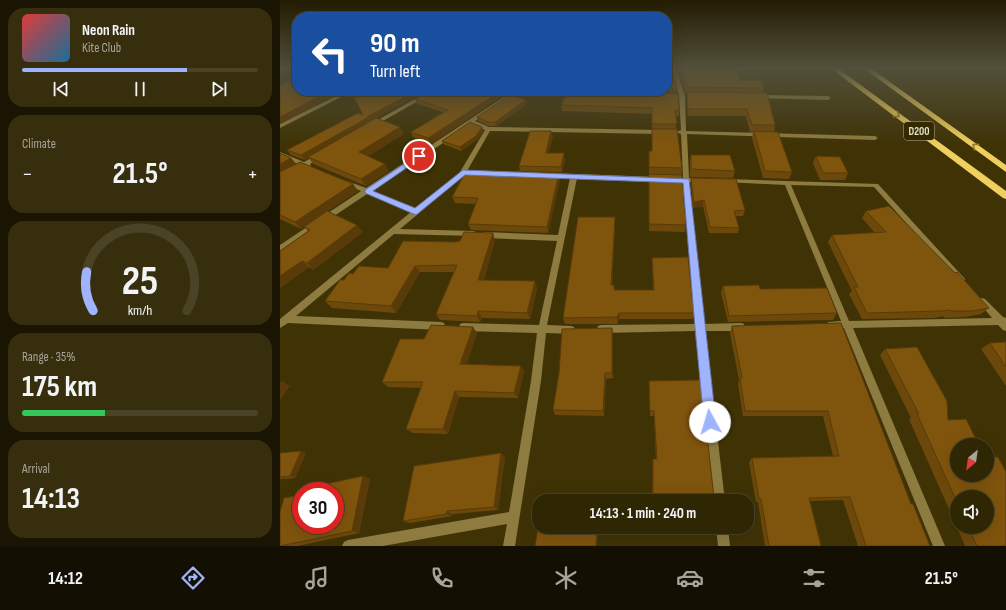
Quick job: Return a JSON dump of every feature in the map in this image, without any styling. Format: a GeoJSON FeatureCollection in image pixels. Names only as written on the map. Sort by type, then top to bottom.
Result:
{"type":"FeatureCollection","features":[{"type":"Feature","properties":{"kind":"highway","name":"D200"},"geometry":{"type":"LineString","coordinates":[[866,92],[1006,196]]}},
{"type":"Feature","properties":{"kind":"highway","name":"D200"},"geometry":{"type":"LineString","coordinates":[[901,92],[1006,169]]}},
{"type":"Feature","properties":{"kind":"street"},"geometry":{"type":"LineString","coordinates":[[681,92],[679,132],[686,180],[718,494]]}},
{"type":"Feature","properties":{"kind":"street"},"geometry":{"type":"LineString","coordinates":[[280,126],[340,96]]}},
{"type":"Feature","properties":{"kind":"street"},"geometry":{"type":"LineString","coordinates":[[366,128],[424,96]]}},
{"type":"Feature","properties":{"kind":"street"},"geometry":{"type":"LineString","coordinates":[[280,249],[368,192],[508,96]]}},
{"type":"Feature","properties":{"kind":"street"},"geometry":{"type":"LineString","coordinates":[[751,97],[828,98]]}},
{"type":"Feature","properties":{"kind":"street"},"geometry":{"type":"LineString","coordinates":[[470,121],[488,129],[668,132]]}},
{"type":"Feature","properties":{"kind":"street"},"geometry":{"type":"LineString","coordinates":[[283,322],[463,173],[488,129]]}},
{"type":"Feature","properties":{"kind":"street"},"geometry":{"type":"LineString","coordinates":[[679,132],[875,138]]}},
{"type":"Feature","properties":{"kind":"street"},"geometry":{"type":"LineString","coordinates":[[280,179],[325,153]]}},
{"type":"Feature","properties":{"kind":"street"},"geometry":{"type":"LineString","coordinates":[[280,154],[312,168]]}},
{"type":"Feature","properties":{"kind":"street"},"geometry":{"type":"LineString","coordinates":[[463,173],[534,175]]}},
{"type":"Feature","properties":{"kind":"street"},"geometry":{"type":"LineString","coordinates":[[542,175],[876,185],[967,285]]}},
{"type":"Feature","properties":{"kind":"street"},"geometry":{"type":"LineString","coordinates":[[508,546],[536,381],[542,330],[574,176]]}},
{"type":"Feature","properties":{"kind":"street"},"geometry":{"type":"LineString","coordinates":[[340,180],[416,212]]}},
{"type":"Feature","properties":{"kind":"street"},"geometry":{"type":"LineString","coordinates":[[787,182],[939,546]]}},
{"type":"Feature","properties":{"kind":"street"},"geometry":{"type":"LineString","coordinates":[[393,231],[561,238]]}},
{"type":"Feature","properties":{"kind":"street"},"geometry":{"type":"LineString","coordinates":[[977,296],[1004,323]]}},
{"type":"Feature","properties":{"kind":"street"},"geometry":{"type":"LineString","coordinates":[[283,322],[542,330],[746,327]]}},
{"type":"Feature","properties":{"kind":"street"},"geometry":{"type":"LineString","coordinates":[[824,325],[1004,323]]}},
{"type":"Feature","properties":{"kind":"street"},"geometry":{"type":"LineString","coordinates":[[348,546],[514,517]]}},
{"type":"Feature","properties":{"kind":"street"},"geometry":{"type":"LineString","coordinates":[[723,534],[724,546]]}},
{"type":"Feature","properties":{"kind":"building"},"geometry":{"type":"Polygon","coordinates":[[[280,92],[292,92],[292,96],[320,96],[280,117],[280,92]]]}},
{"type":"Feature","properties":{"kind":"building"},"geometry":{"type":"Polygon","coordinates":[[[687,92],[767,93],[775,125],[752,125],[747,109],[688,109],[687,92]]]}},
{"type":"Feature","properties":{"kind":"building"},"geometry":{"type":"Polygon","coordinates":[[[672,93],[678,93],[679,110],[675,110],[677,124],[652,124],[652,108],[561,105],[565,96],[672,96],[672,93]]]}},
{"type":"Feature","properties":{"kind":"building"},"geometry":{"type":"Polygon","coordinates":[[[354,96],[406,96],[301,155],[287,150],[358,113],[363,115],[354,96]]]}},
{"type":"Feature","properties":{"kind":"building"},"geometry":{"type":"Polygon","coordinates":[[[420,96],[493,96],[428,138],[411,132],[448,110],[415,99],[420,96]]]}},
{"type":"Feature","properties":{"kind":"building"},"geometry":{"type":"Polygon","coordinates":[[[508,96],[526,100],[495,122],[488,122],[477,117],[508,96]]]}},
{"type":"Feature","properties":{"kind":"building"},"geometry":{"type":"Polygon","coordinates":[[[376,118],[400,127],[359,152],[385,164],[361,179],[308,157],[376,118]]]}},
{"type":"Feature","properties":{"kind":"building"},"geometry":{"type":"Polygon","coordinates":[[[470,122],[482,127],[476,136],[460,147],[442,141],[470,122]]]}},
{"type":"Feature","properties":{"kind":"building"},"geometry":{"type":"Polygon","coordinates":[[[652,129],[677,129],[682,168],[649,167],[649,151],[652,151],[652,129]]]}},
{"type":"Feature","properties":{"kind":"building"},"geometry":{"type":"Polygon","coordinates":[[[530,131],[551,131],[546,153],[564,153],[561,167],[519,166],[530,131]]]}},
{"type":"Feature","properties":{"kind":"building"},"geometry":{"type":"Polygon","coordinates":[[[754,131],[778,132],[792,172],[765,171],[754,131]]]}},
{"type":"Feature","properties":{"kind":"building"},"geometry":{"type":"Polygon","coordinates":[[[280,153],[291,158],[280,164],[280,153]]]}},
{"type":"Feature","properties":{"kind":"building"},"geometry":{"type":"Polygon","coordinates":[[[691,155],[730,155],[735,171],[691,169],[691,155]]]}},
{"type":"Feature","properties":{"kind":"building"},"geometry":{"type":"Polygon","coordinates":[[[816,156],[840,157],[848,173],[823,173],[816,156]]]}},
{"type":"Feature","properties":{"kind":"building"},"geometry":{"type":"Polygon","coordinates":[[[300,162],[353,184],[295,222],[280,215],[280,172],[300,162]]]}},
{"type":"Feature","properties":{"kind":"building"},"geometry":{"type":"Polygon","coordinates":[[[516,171],[559,173],[547,227],[468,224],[478,198],[452,197],[464,175],[515,176],[516,171]]]}},
{"type":"Feature","properties":{"kind":"building"},"geometry":{"type":"Polygon","coordinates":[[[649,174],[682,175],[686,225],[649,224],[649,174]]]}},
{"type":"Feature","properties":{"kind":"building"},"geometry":{"type":"Polygon","coordinates":[[[691,178],[736,179],[745,210],[734,211],[739,228],[710,227],[704,200],[694,202],[691,178]]]}},
{"type":"Feature","properties":{"kind":"building"},"geometry":{"type":"Polygon","coordinates":[[[889,206],[955,273],[957,272],[989,308],[972,311],[950,310],[867,313],[854,287],[858,287],[832,235],[886,232],[866,211],[889,206]]]}},
{"type":"Feature","properties":{"kind":"building"},"geometry":{"type":"Polygon","coordinates":[[[327,211],[357,225],[307,263],[302,261],[280,276],[280,251],[310,230],[304,227],[327,211]]]}},
{"type":"Feature","properties":{"kind":"building"},"geometry":{"type":"Polygon","coordinates":[[[578,217],[615,217],[611,285],[614,285],[614,290],[654,290],[652,258],[688,257],[694,313],[619,313],[617,317],[563,318],[578,217]]]}},
{"type":"Feature","properties":{"kind":"building"},"geometry":{"type":"Polygon","coordinates":[[[464,232],[493,233],[478,280],[535,281],[527,313],[478,311],[477,316],[436,314],[457,265],[415,266],[391,306],[325,301],[340,280],[344,280],[349,273],[353,274],[359,266],[388,268],[403,241],[455,242],[460,241],[464,232]]]}},
{"type":"Feature","properties":{"kind":"building"},"geometry":{"type":"Polygon","coordinates":[[[759,285],[760,289],[827,288],[837,313],[729,316],[723,286],[759,285]]]}},
{"type":"Feature","properties":{"kind":"building"},"geometry":{"type":"Polygon","coordinates":[[[841,323],[911,504],[913,504],[930,546],[866,546],[850,497],[809,498],[821,546],[769,546],[752,458],[839,456],[828,411],[745,411],[740,378],[742,378],[732,326],[841,323]]]}},
{"type":"Feature","properties":{"kind":"building"},"geometry":{"type":"Polygon","coordinates":[[[431,325],[473,327],[460,364],[521,366],[514,393],[455,391],[443,429],[406,429],[423,382],[382,382],[400,339],[424,339],[431,325]]]}},
{"type":"Feature","properties":{"kind":"building"},"geometry":{"type":"Polygon","coordinates":[[[612,328],[612,373],[605,373],[603,411],[553,410],[559,373],[562,329],[612,328]]]}},
{"type":"Feature","properties":{"kind":"building"},"geometry":{"type":"Polygon","coordinates":[[[1006,342],[1006,367],[990,343],[1006,342]]]}},
{"type":"Feature","properties":{"kind":"building"},"geometry":{"type":"Polygon","coordinates":[[[917,347],[947,401],[948,420],[966,419],[976,438],[950,438],[950,482],[994,482],[994,457],[998,457],[1006,472],[1006,546],[977,546],[971,534],[994,534],[994,490],[952,490],[917,414],[919,414],[885,349],[917,347]]]}},
{"type":"Feature","properties":{"kind":"building"},"geometry":{"type":"Polygon","coordinates":[[[701,380],[714,494],[653,494],[653,459],[657,459],[654,411],[650,411],[649,381],[701,380]]]}},
{"type":"Feature","properties":{"kind":"building"},"geometry":{"type":"Polygon","coordinates":[[[301,451],[290,476],[280,477],[280,453],[301,451]]]}},
{"type":"Feature","properties":{"kind":"building"},"geometry":{"type":"Polygon","coordinates":[[[501,453],[494,507],[447,511],[446,514],[403,521],[414,466],[501,453]]]}},
{"type":"Feature","properties":{"kind":"building"},"geometry":{"type":"Polygon","coordinates":[[[363,476],[352,531],[344,533],[344,482],[335,482],[363,476]]]}},
{"type":"Feature","properties":{"kind":"building"},"geometry":{"type":"Polygon","coordinates":[[[292,497],[292,534],[338,534],[280,546],[280,512],[284,498],[292,497]]]}},
{"type":"Feature","properties":{"kind":"building"},"geometry":{"type":"Polygon","coordinates":[[[537,534],[597,534],[596,546],[535,546],[537,534]]]}},
{"type":"Feature","properties":{"kind":"route"},"geometry":{"type":"LineString","coordinates":[[419,156],[368,192],[416,212],[463,173],[686,180],[710,422]]}}]}
